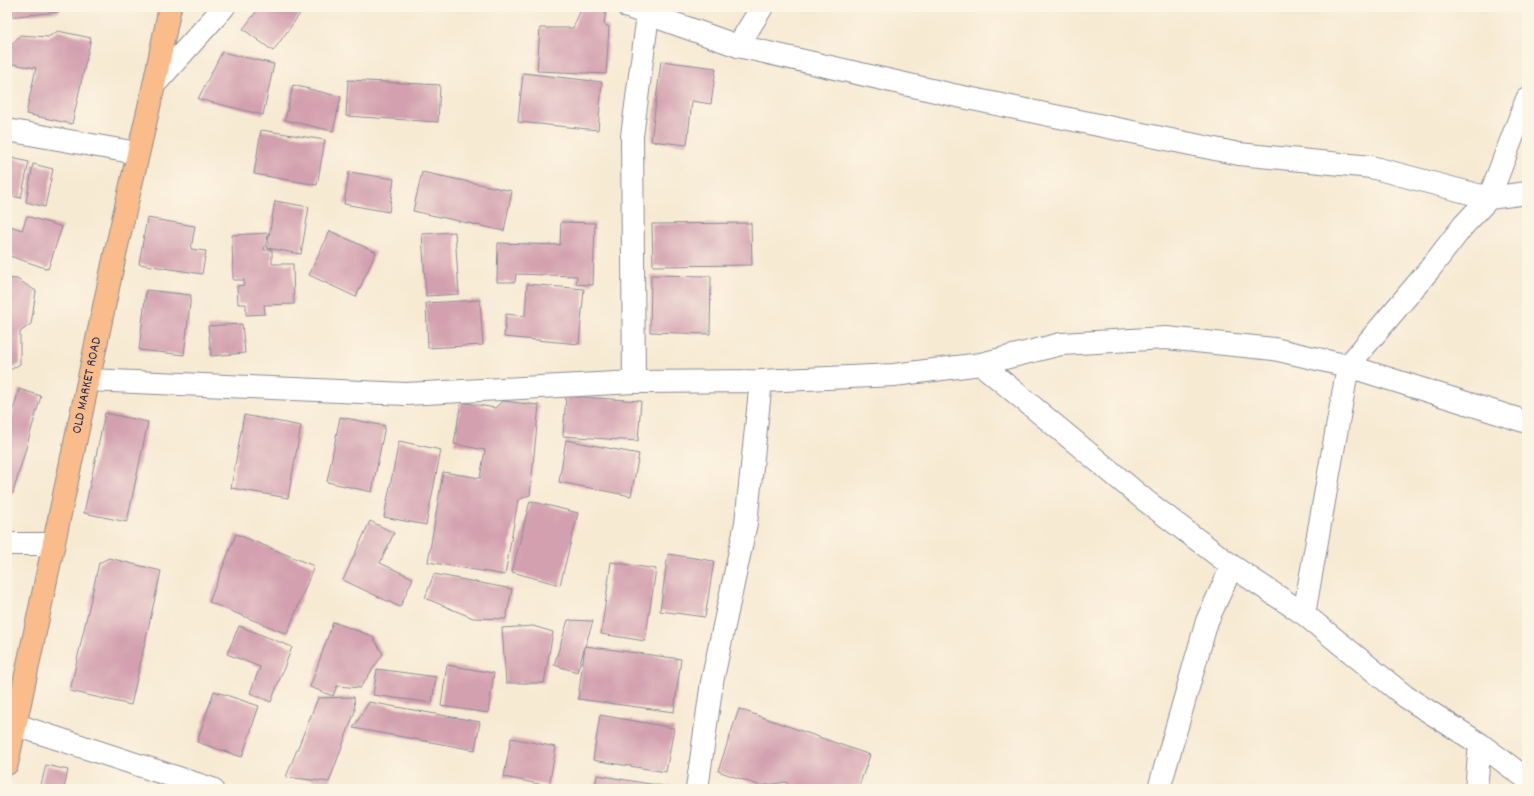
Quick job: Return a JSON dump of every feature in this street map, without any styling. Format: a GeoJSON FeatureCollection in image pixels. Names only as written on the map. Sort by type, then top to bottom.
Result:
{"type":"FeatureCollection","features":[{"type":"Feature","properties":{"kind":"main road","name":"OLD MARKET ROAD"},"geometry":{"type":"LineString","coordinates":[[7,764],[137,153],[154,85],[170,7]]}},
{"type":"Feature","properties":{"kind":"street"},"geometry":{"type":"LineString","coordinates":[[154,85],[224,7]]}},
{"type":"Feature","properties":{"kind":"street"},"geometry":{"type":"LineString","coordinates":[[738,46],[762,7]]}},
{"type":"Feature","properties":{"kind":"street"},"geometry":{"type":"LineString","coordinates":[[634,382],[632,136],[638,11],[738,46],[953,95],[1232,153],[1371,167],[1489,198],[1527,193]]}},
{"type":"Feature","properties":{"kind":"street"},"geometry":{"type":"LineString","coordinates":[[1304,614],[1348,366],[1429,270],[1463,226],[1489,198],[1527,99]]}},
{"type":"Feature","properties":{"kind":"street"},"geometry":{"type":"LineString","coordinates":[[7,130],[137,153]]}},
{"type":"Feature","properties":{"kind":"street"},"geometry":{"type":"LineString","coordinates":[[89,380],[406,394],[634,382],[761,381],[894,375],[980,364],[1061,344],[1166,338],[1274,349],[1348,366],[1527,422]]}},
{"type":"Feature","properties":{"kind":"street"},"geometry":{"type":"LineString","coordinates":[[980,364],[1146,501],[1232,566],[1304,614],[1406,697],[1480,744],[1527,779]]}},
{"type":"Feature","properties":{"kind":"street"},"geometry":{"type":"LineString","coordinates":[[697,789],[712,682],[746,523],[761,381]]}},
{"type":"Feature","properties":{"kind":"street"},"geometry":{"type":"LineString","coordinates":[[7,544],[54,544]]}},
{"type":"Feature","properties":{"kind":"street"},"geometry":{"type":"LineString","coordinates":[[1158,789],[1207,621],[1232,566]]}},
{"type":"Feature","properties":{"kind":"street"},"geometry":{"type":"LineString","coordinates":[[16,725],[212,789]]}},
{"type":"Feature","properties":{"kind":"street"},"geometry":{"type":"LineString","coordinates":[[1476,789],[1480,744]]}},
{"type":"Feature","properties":{"kind":"building"},"geometry":{"type":"Polygon","coordinates":[[[7,7],[59,7],[59,12],[7,17],[7,7]]]}},
{"type":"Feature","properties":{"kind":"building"},"geometry":{"type":"Polygon","coordinates":[[[260,7],[305,7],[273,51],[243,29],[260,7]]]}},
{"type":"Feature","properties":{"kind":"building"},"geometry":{"type":"Polygon","coordinates":[[[582,7],[606,9],[604,24],[609,27],[606,74],[537,71],[540,28],[573,28],[582,7]]]}},
{"type":"Feature","properties":{"kind":"building"},"geometry":{"type":"Polygon","coordinates":[[[58,31],[91,38],[72,124],[26,114],[36,68],[12,64],[9,48],[20,35],[48,37],[58,31]]]}},
{"type":"Feature","properties":{"kind":"building"},"geometry":{"type":"Polygon","coordinates":[[[222,52],[274,64],[263,115],[198,99],[222,52]]]}},
{"type":"Feature","properties":{"kind":"building"},"geometry":{"type":"Polygon","coordinates":[[[661,61],[716,68],[711,104],[692,101],[687,145],[651,141],[661,61]]]}},
{"type":"Feature","properties":{"kind":"building"},"geometry":{"type":"Polygon","coordinates":[[[523,73],[602,82],[598,130],[518,122],[523,73]]]}},
{"type":"Feature","properties":{"kind":"building"},"geometry":{"type":"Polygon","coordinates":[[[348,80],[440,85],[438,122],[346,116],[348,80]]]}},
{"type":"Feature","properties":{"kind":"building"},"geometry":{"type":"Polygon","coordinates":[[[293,85],[341,97],[333,131],[285,120],[293,85]]]}},
{"type":"Feature","properties":{"kind":"building"},"geometry":{"type":"Polygon","coordinates":[[[261,130],[325,140],[317,185],[254,174],[261,130]]]}},
{"type":"Feature","properties":{"kind":"building"},"geometry":{"type":"Polygon","coordinates":[[[7,157],[29,162],[21,198],[7,195],[7,157]]]}},
{"type":"Feature","properties":{"kind":"building"},"geometry":{"type":"Polygon","coordinates":[[[33,164],[53,169],[45,207],[26,202],[33,164]]]}},
{"type":"Feature","properties":{"kind":"building"},"geometry":{"type":"Polygon","coordinates":[[[349,172],[394,179],[389,212],[344,204],[349,172]]]}},
{"type":"Feature","properties":{"kind":"building"},"geometry":{"type":"Polygon","coordinates":[[[422,172],[512,191],[504,231],[413,211],[422,172]]]}},
{"type":"Feature","properties":{"kind":"building"},"geometry":{"type":"Polygon","coordinates":[[[275,201],[309,207],[301,254],[267,248],[275,201]]]}},
{"type":"Feature","properties":{"kind":"building"},"geometry":{"type":"Polygon","coordinates":[[[27,216],[62,227],[48,269],[7,255],[7,225],[22,230],[27,216]]]}},
{"type":"Feature","properties":{"kind":"building"},"geometry":{"type":"Polygon","coordinates":[[[147,218],[195,226],[191,249],[206,251],[202,274],[139,264],[147,218]]]}},
{"type":"Feature","properties":{"kind":"building"},"geometry":{"type":"Polygon","coordinates":[[[561,222],[595,223],[593,285],[576,284],[577,276],[516,274],[515,282],[497,282],[498,243],[560,245],[561,222]]]}},
{"type":"Feature","properties":{"kind":"building"},"geometry":{"type":"Polygon","coordinates":[[[751,223],[752,265],[653,266],[652,224],[751,223]]]}},
{"type":"Feature","properties":{"kind":"building"},"geometry":{"type":"Polygon","coordinates":[[[330,231],[376,252],[356,297],[309,275],[330,231]]]}},
{"type":"Feature","properties":{"kind":"building"},"geometry":{"type":"Polygon","coordinates":[[[455,232],[459,294],[426,296],[422,234],[455,232]]]}},
{"type":"Feature","properties":{"kind":"building"},"geometry":{"type":"Polygon","coordinates":[[[269,233],[264,250],[272,250],[272,264],[293,264],[294,304],[264,305],[265,314],[246,315],[246,304],[238,304],[237,286],[244,285],[244,280],[233,280],[232,235],[269,233]]]}},
{"type":"Feature","properties":{"kind":"building"},"geometry":{"type":"Polygon","coordinates":[[[651,275],[711,276],[710,334],[650,332],[651,275]]]}},
{"type":"Feature","properties":{"kind":"building"},"geometry":{"type":"Polygon","coordinates":[[[7,278],[17,279],[36,291],[31,324],[20,332],[20,364],[7,372],[7,278]]]}},
{"type":"Feature","properties":{"kind":"building"},"geometry":{"type":"Polygon","coordinates":[[[527,284],[584,289],[579,344],[504,337],[506,314],[525,316],[527,284]]]}},
{"type":"Feature","properties":{"kind":"building"},"geometry":{"type":"Polygon","coordinates":[[[146,290],[191,295],[184,355],[139,350],[146,290]]]}},
{"type":"Feature","properties":{"kind":"building"},"geometry":{"type":"Polygon","coordinates":[[[480,300],[483,345],[428,348],[426,303],[480,300]]]}},
{"type":"Feature","properties":{"kind":"building"},"geometry":{"type":"Polygon","coordinates":[[[242,324],[245,353],[211,356],[208,326],[242,324]]]}},
{"type":"Feature","properties":{"kind":"building"},"geometry":{"type":"Polygon","coordinates":[[[19,389],[41,396],[13,493],[7,495],[7,433],[19,389]]]}},
{"type":"Feature","properties":{"kind":"building"},"geometry":{"type":"Polygon","coordinates":[[[566,396],[641,401],[638,441],[563,436],[566,396]]]}},
{"type":"Feature","properties":{"kind":"building"},"geometry":{"type":"Polygon","coordinates":[[[502,401],[539,405],[530,495],[518,500],[505,575],[428,562],[443,472],[480,478],[485,450],[454,444],[461,402],[495,408],[502,401]]]}},
{"type":"Feature","properties":{"kind":"building"},"geometry":{"type":"Polygon","coordinates":[[[105,413],[148,422],[127,522],[84,513],[105,413]]]}},
{"type":"Feature","properties":{"kind":"building"},"geometry":{"type":"Polygon","coordinates":[[[244,415],[301,426],[288,498],[231,488],[244,415]]]}},
{"type":"Feature","properties":{"kind":"building"},"geometry":{"type":"Polygon","coordinates":[[[340,417],[385,426],[372,492],[327,482],[340,417]]]}},
{"type":"Feature","properties":{"kind":"building"},"geometry":{"type":"Polygon","coordinates":[[[566,440],[639,454],[631,496],[559,482],[566,440]]]}},
{"type":"Feature","properties":{"kind":"building"},"geometry":{"type":"Polygon","coordinates":[[[399,441],[441,450],[426,525],[384,517],[399,441]]]}},
{"type":"Feature","properties":{"kind":"building"},"geometry":{"type":"Polygon","coordinates":[[[530,501],[578,513],[560,585],[512,572],[530,501]]]}},
{"type":"Feature","properties":{"kind":"building"},"geometry":{"type":"Polygon","coordinates":[[[370,521],[394,533],[380,563],[413,578],[400,607],[343,580],[370,521]]]}},
{"type":"Feature","properties":{"kind":"building"},"geometry":{"type":"Polygon","coordinates":[[[236,534],[314,566],[287,634],[209,602],[236,534]]]}},
{"type":"Feature","properties":{"kind":"building"},"geometry":{"type":"Polygon","coordinates":[[[668,554],[714,561],[705,617],[660,611],[668,554]]]}},
{"type":"Feature","properties":{"kind":"building"},"geometry":{"type":"Polygon","coordinates":[[[109,558],[161,571],[131,705],[70,691],[99,563],[109,558]]]}},
{"type":"Feature","properties":{"kind":"building"},"geometry":{"type":"Polygon","coordinates":[[[611,562],[656,569],[645,641],[601,634],[611,562]]]}},
{"type":"Feature","properties":{"kind":"building"},"geometry":{"type":"Polygon","coordinates":[[[434,574],[512,589],[506,619],[473,618],[425,598],[434,574]]]}},
{"type":"Feature","properties":{"kind":"building"},"geometry":{"type":"Polygon","coordinates":[[[568,620],[593,621],[577,672],[554,665],[568,620]]]}},
{"type":"Feature","properties":{"kind":"building"},"geometry":{"type":"Polygon","coordinates":[[[333,622],[372,636],[383,654],[360,688],[337,686],[333,696],[310,687],[333,622]]]}},
{"type":"Feature","properties":{"kind":"building"},"geometry":{"type":"Polygon","coordinates":[[[239,626],[292,647],[271,702],[250,693],[260,667],[227,654],[239,626]]]}},
{"type":"Feature","properties":{"kind":"building"},"geometry":{"type":"Polygon","coordinates":[[[533,626],[553,632],[544,683],[506,683],[502,628],[533,626]]]}},
{"type":"Feature","properties":{"kind":"building"},"geometry":{"type":"Polygon","coordinates":[[[585,646],[681,659],[674,712],[578,699],[585,646]]]}},
{"type":"Feature","properties":{"kind":"building"},"geometry":{"type":"Polygon","coordinates":[[[447,665],[494,673],[488,713],[441,706],[447,665]]]}},
{"type":"Feature","properties":{"kind":"building"},"geometry":{"type":"Polygon","coordinates":[[[377,669],[436,677],[432,703],[373,695],[377,669]]]}},
{"type":"Feature","properties":{"kind":"building"},"geometry":{"type":"Polygon","coordinates":[[[214,691],[259,706],[242,757],[197,742],[214,691]]]}},
{"type":"Feature","properties":{"kind":"building"},"geometry":{"type":"Polygon","coordinates":[[[354,697],[355,711],[329,782],[286,777],[318,698],[354,697]]]}},
{"type":"Feature","properties":{"kind":"building"},"geometry":{"type":"Polygon","coordinates":[[[369,702],[480,722],[475,750],[353,728],[369,702]]]}},
{"type":"Feature","properties":{"kind":"building"},"geometry":{"type":"Polygon","coordinates":[[[739,709],[870,755],[858,789],[794,789],[786,782],[761,786],[718,771],[739,709]]]}},
{"type":"Feature","properties":{"kind":"building"},"geometry":{"type":"Polygon","coordinates":[[[600,715],[674,728],[666,772],[593,760],[600,715]]]}},
{"type":"Feature","properties":{"kind":"building"},"geometry":{"type":"Polygon","coordinates":[[[511,738],[556,747],[549,786],[504,777],[511,738]]]}},
{"type":"Feature","properties":{"kind":"building"},"geometry":{"type":"Polygon","coordinates":[[[46,765],[68,770],[64,789],[40,789],[46,765]]]}},
{"type":"Feature","properties":{"kind":"building"},"geometry":{"type":"Polygon","coordinates":[[[597,775],[673,788],[595,789],[597,775]]]}}]}
